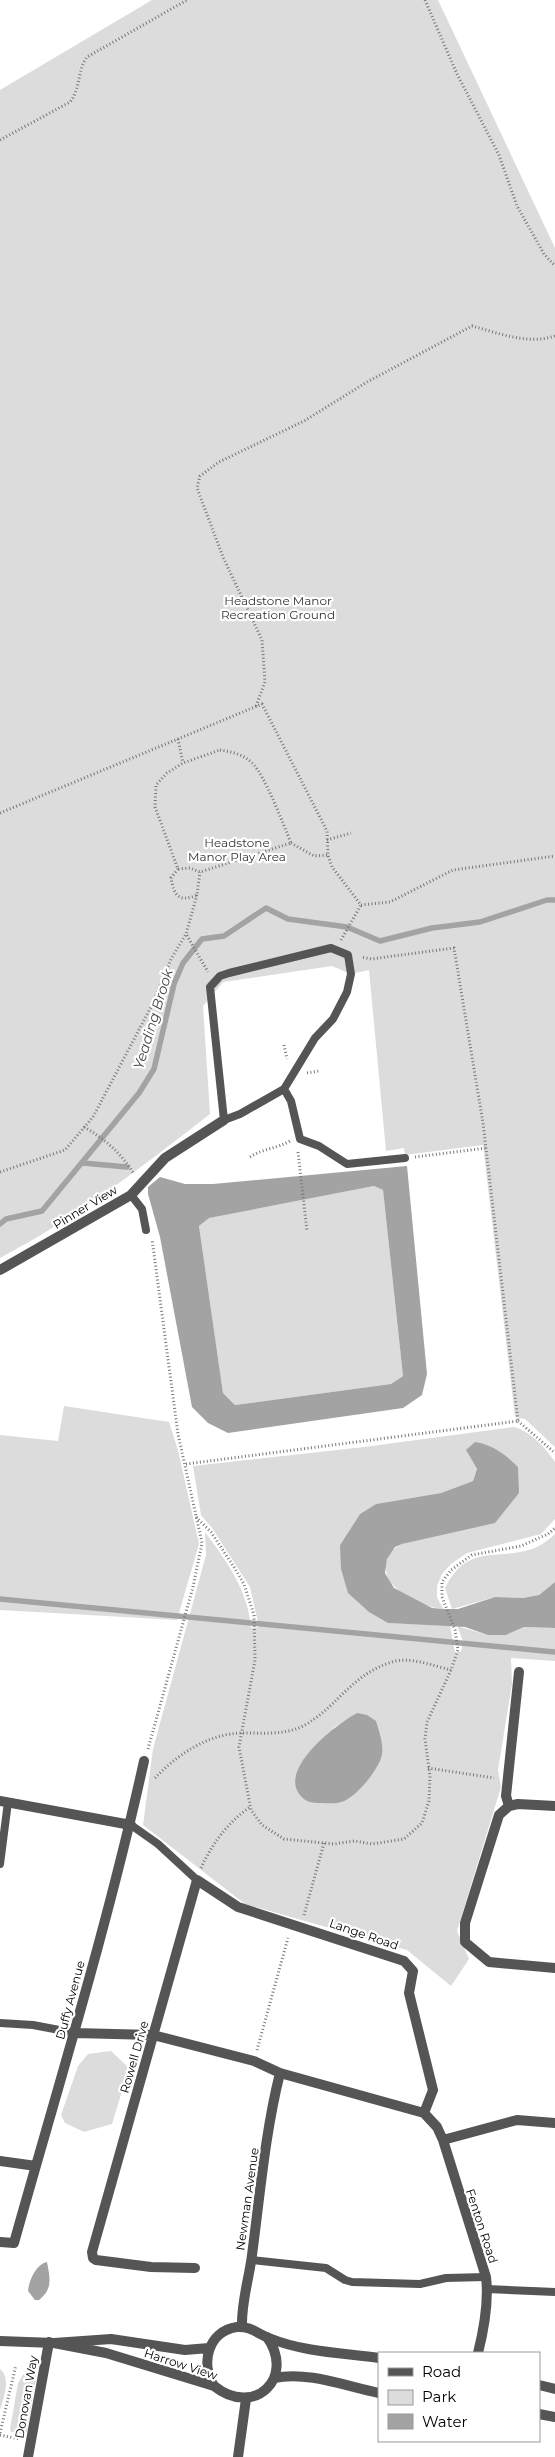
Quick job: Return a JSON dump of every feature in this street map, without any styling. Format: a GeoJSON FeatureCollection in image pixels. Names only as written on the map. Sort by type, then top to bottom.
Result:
{"type":"FeatureCollection","features":[{"type":"Feature","properties":{"kind":"street","name":"Pinner View"},"geometry":{"type":"LineString","coordinates":[[0,1270],[131,1195],[165,1158],[224,1120]]}},
{"type":"Feature","properties":{"kind":"street"},"geometry":{"type":"LineString","coordinates":[[509,1806],[506,1796],[520,1672]]}},
{"type":"Feature","properties":{"kind":"street","name":"Duffy Avenue"},"geometry":{"type":"LineString","coordinates":[[0,2242],[14,2243],[75,2033],[130,1825],[144,1762]]}},
{"type":"Feature","properties":{"kind":"street"},"geometry":{"type":"LineString","coordinates":[[4,1801],[130,1825]]}},
{"type":"Feature","properties":{"kind":"street"},"geometry":{"type":"LineString","coordinates":[[555,1806],[524,1804],[509,1806],[499,1815],[466,1923],[465,1942],[489,1962],[555,1968]]}},
{"type":"Feature","properties":{"kind":"street","name":"Rowell Drive"},"geometry":{"type":"LineString","coordinates":[[196,2268],[151,2267],[96,2260],[93,2258],[92,2252],[198,1877]]}},
{"type":"Feature","properties":{"kind":"street","name":"Lange Road"},"geometry":{"type":"LineString","coordinates":[[198,1877],[238,1907],[404,1962],[413,1971],[408,1993],[433,2090],[424,2113]]}},
{"type":"Feature","properties":{"kind":"street"},"geometry":{"type":"LineString","coordinates":[[75,2033],[153,2036],[254,2061],[280,2073],[424,2113]]}},
{"type":"Feature","properties":{"kind":"street","name":"Newman Avenue"},"geometry":{"type":"LineString","coordinates":[[242,2327],[241,2317],[252,2260],[273,2102],[280,2073]]}},
{"type":"Feature","properties":{"kind":"street","name":"Fenton Road"},"geometry":{"type":"LineString","coordinates":[[424,2113],[437,2127],[442,2140],[486,2277],[488,2289],[482,2338],[478,2352]]}},
{"type":"Feature","properties":{"kind":"street"},"geometry":{"type":"LineString","coordinates":[[442,2140],[517,2120],[555,2123]]}},
{"type":"Feature","properties":{"kind":"street"},"geometry":{"type":"LineString","coordinates":[[0,2161],[36,2166]]}},
{"type":"Feature","properties":{"kind":"street"},"geometry":{"type":"LineString","coordinates":[[242,2327],[287,2344],[378,2358]]}},
{"type":"Feature","properties":{"kind":"street","name":"Harrow View"},"geometry":{"type":"LineString","coordinates":[[0,2341],[111,2340],[185,2350],[209,2348],[212,2342],[224,2332],[242,2327]]}},
{"type":"Feature","properties":{"kind":"street"},"geometry":{"type":"LineString","coordinates":[[238,2457],[246,2399],[260,2394],[274,2378],[277,2369],[274,2347],[267,2337]]}},
{"type":"Feature","properties":{"kind":"street","name":"Harrow View"},"geometry":{"type":"LineString","coordinates":[[52,2342],[106,2353],[214,2386],[225,2396],[246,2399]]}},
{"type":"Feature","properties":{"kind":"street","name":"Donovan Way"},"geometry":{"type":"LineString","coordinates":[[28,2457],[52,2342]]}},
{"type":"Feature","properties":{"kind":"street"},"geometry":{"type":"LineString","coordinates":[[209,2348],[206,2370],[214,2386]]}},
{"type":"Feature","properties":{"kind":"street"},"geometry":{"type":"LineString","coordinates":[[274,2378],[287,2375],[331,2381],[378,2393]]}},
{"type":"Feature","properties":{"kind":"street"},"geometry":{"type":"LineString","coordinates":[[540,2385],[555,2389]]}},
{"type":"Feature","properties":{"kind":"street"},"geometry":{"type":"LineString","coordinates":[[540,2414],[555,2417]]}},
{"type":"Feature","properties":{"kind":"lane"},"geometry":{"type":"LineString","coordinates":[[331,948],[348,955],[351,974],[347,992],[333,1019],[316,1038],[284,1089],[240,1114],[224,1120],[210,987],[214,981],[229,973],[331,948]]}},
{"type":"Feature","properties":{"kind":"lane"},"geometry":{"type":"LineString","coordinates":[[284,1089],[291,1101],[300,1139],[319,1146],[347,1164],[406,1158]]}},
{"type":"Feature","properties":{"kind":"lane"},"geometry":{"type":"LineString","coordinates":[[131,1195],[142,1209],[146,1230]]}},
{"type":"Feature","properties":{"kind":"lane"},"geometry":{"type":"LineString","coordinates":[[0,1864],[4,1801]]}},
{"type":"Feature","properties":{"kind":"lane"},"geometry":{"type":"LineString","coordinates":[[130,1825],[158,1844],[198,1877]]}},
{"type":"Feature","properties":{"kind":"lane"},"geometry":{"type":"LineString","coordinates":[[0,2023],[33,2025],[75,2033]]}},
{"type":"Feature","properties":{"kind":"lane"},"geometry":{"type":"LineString","coordinates":[[252,2260],[326,2268],[345,2280],[352,2282],[420,2284],[446,2278],[486,2277]]}},
{"type":"Feature","properties":{"kind":"lane"},"geometry":{"type":"LineString","coordinates":[[488,2289],[555,2292]]}},
{"type":"Feature","properties":{"kind":"path"},"geometry":{"type":"LineString","coordinates":[[0,140],[70,102],[76,92],[80,67],[87,57],[187,0]]}},
{"type":"Feature","properties":{"kind":"path"},"geometry":{"type":"LineString","coordinates":[[425,0],[457,74],[499,155],[517,206],[544,254],[555,266]]}},
{"type":"Feature","properties":{"kind":"path"},"geometry":{"type":"LineString","coordinates":[[256,706],[265,682],[262,640],[223,557],[197,488],[200,476],[219,462],[304,421],[367,382],[472,326],[513,338],[548,338],[555,336]]}},
{"type":"Feature","properties":{"kind":"path"},"geometry":{"type":"LineString","coordinates":[[0,813],[262,704],[327,831],[328,855],[332,868],[361,905]]}},
{"type":"Feature","properties":{"kind":"path"},"geometry":{"type":"LineString","coordinates":[[178,740],[182,763]]}},
{"type":"Feature","properties":{"kind":"path"},"geometry":{"type":"LineString","coordinates":[[178,869],[155,807],[156,785],[167,773],[182,763],[220,750],[235,752],[252,763],[268,791],[291,842],[314,856],[328,855]]}},
{"type":"Feature","properties":{"kind":"path"},"geometry":{"type":"LineString","coordinates":[[327,840],[350,834]]}},
{"type":"Feature","properties":{"kind":"path"},"geometry":{"type":"LineString","coordinates":[[196,895],[188,899],[178,897],[173,890],[171,878],[178,869],[190,868],[200,872],[291,842]]}},
{"type":"Feature","properties":{"kind":"path"},"geometry":{"type":"LineString","coordinates":[[344,934],[361,905],[390,902],[453,870],[555,856]]}},
{"type":"Feature","properties":{"kind":"path"},"geometry":{"type":"LineString","coordinates":[[0,1172],[65,1150],[93,1117],[152,1005],[172,959],[187,936],[200,872]]}},
{"type":"Feature","properties":{"kind":"path"},"geometry":{"type":"LineString","coordinates":[[187,936],[201,959]]}},
{"type":"Feature","properties":{"kind":"path"},"geometry":{"type":"LineString","coordinates":[[348,955],[371,959],[454,948],[486,1148],[518,1421],[555,1453]]}},
{"type":"Feature","properties":{"kind":"path"},"geometry":{"type":"LineString","coordinates":[[84,1127],[108,1142],[127,1162],[140,1185]]}},
{"type":"Feature","properties":{"kind":"path"},"geometry":{"type":"LineString","coordinates":[[250,1157],[268,1147],[275,1147],[300,1139],[298,1151],[302,1200],[308,1232]]}},
{"type":"Feature","properties":{"kind":"path"},"geometry":{"type":"LineString","coordinates":[[406,1158],[486,1148]]}},
{"type":"Feature","properties":{"kind":"path"},"geometry":{"type":"LineString","coordinates":[[144,1762],[190,1596],[202,1543],[178,1434],[152,1238],[146,1230]]}},
{"type":"Feature","properties":{"kind":"path"},"geometry":{"type":"LineString","coordinates":[[186,1464],[518,1421]]}},
{"type":"Feature","properties":{"kind":"path"},"geometry":{"type":"LineString","coordinates":[[196,1517],[211,1532],[234,1567],[244,1584],[254,1615],[255,1660],[239,1748],[250,1807],[262,1825],[284,1839],[334,1844],[354,1841],[372,1844],[404,1839],[422,1823],[429,1801],[430,1776],[425,1739],[427,1722],[445,1685],[458,1650],[455,1630],[442,1596],[442,1582],[463,1561],[472,1555],[521,1546],[548,1534],[555,1528]]}},
{"type":"Feature","properties":{"kind":"path"},"geometry":{"type":"LineString","coordinates":[[137,1794],[145,1790],[164,1768],[187,1750],[212,1739],[242,1732],[289,1731],[303,1726],[317,1717],[351,1684],[373,1670],[392,1662],[415,1662],[451,1670]]}},
{"type":"Feature","properties":{"kind":"path"},"geometry":{"type":"LineString","coordinates":[[428,1768],[502,1779]]}},
{"type":"Feature","properties":{"kind":"path"},"geometry":{"type":"LineString","coordinates":[[198,1877],[213,1845],[234,1820],[250,1807]]}},
{"type":"Feature","properties":{"kind":"path"},"geometry":{"type":"LineString","coordinates":[[302,1919],[324,1843]]}},
{"type":"Feature","properties":{"kind":"path"},"geometry":{"type":"LineString","coordinates":[[254,2061],[289,1932]]}},
{"type":"Feature","properties":{"kind":"path"},"geometry":{"type":"LineString","coordinates":[[16,2365],[0,2434],[30,2441]]}},
{"type":"Feature","properties":{"kind":"green space","name":"Headstone Manor Recreation Ground"},"geometry":{"type":"Polygon","coordinates":[[[152,0],[438,0],[555,248],[555,1447],[525,1419],[515,1417],[483,1145],[405,1155],[404,1148],[386,1151],[369,970],[351,974],[332,966],[223,982],[203,1006],[210,1114],[82,1209],[0,1258],[0,90],[152,0]]]}},
{"type":"Feature","properties":{"kind":"green space"},"geometry":{"type":"Polygon","coordinates":[[[374,1186],[383,1190],[403,1376],[391,1384],[235,1405],[223,1393],[199,1226],[208,1218],[374,1186]]]}},
{"type":"Feature","properties":{"kind":"green space"},"geometry":{"type":"Polygon","coordinates":[[[64,1406],[169,1422],[178,1450],[199,1544],[177,1620],[0,1610],[0,1435],[58,1441],[64,1406]]]}},
{"type":"Feature","properties":{"kind":"green space"},"geometry":{"type":"Polygon","coordinates":[[[514,1427],[526,1432],[537,1441],[555,1462],[555,1519],[541,1534],[467,1553],[451,1564],[442,1574],[437,1586],[437,1597],[443,1609],[425,1605],[406,1596],[391,1582],[387,1574],[386,1565],[389,1555],[402,1544],[468,1528],[519,1493],[466,1450],[477,1469],[473,1481],[441,1493],[376,1504],[360,1514],[340,1545],[388,1623],[450,1626],[455,1652],[461,1652],[463,1641],[457,1626],[488,1635],[506,1635],[524,1627],[555,1628],[555,1661],[511,1658],[512,1684],[498,1770],[501,1787],[457,1931],[469,1959],[451,1986],[407,1950],[245,1904],[143,1825],[153,1749],[206,1555],[205,1532],[221,1554],[241,1589],[246,1601],[251,1628],[259,1627],[250,1587],[212,1528],[201,1515],[193,1466],[364,1447],[514,1427]],[[357,1713],[333,1728],[364,1785],[381,1758],[357,1713]]]}},
{"type":"Feature","properties":{"kind":"green space"},"geometry":{"type":"Polygon","coordinates":[[[555,1534],[555,1582],[539,1595],[523,1598],[495,1597],[452,1609],[445,1588],[454,1574],[463,1565],[483,1556],[532,1549],[544,1543],[555,1534]]]}},
{"type":"Feature","properties":{"kind":"green space"},"geometry":{"type":"Polygon","coordinates":[[[111,2051],[129,2068],[112,2124],[84,2132],[65,2123],[61,2115],[78,2066],[88,2054],[111,2051]]]}},
{"type":"Feature","properties":{"kind":"green space"},"geometry":{"type":"Polygon","coordinates":[[[0,2369],[4,2373],[6,2383],[0,2411],[0,2369]]]}},
{"type":"Feature","properties":{"kind":"green space"},"geometry":{"type":"Polygon","coordinates":[[[26,2370],[37,2372],[27,2432],[24,2434],[11,2432],[10,2429],[18,2383],[26,2370]]]}},
{"type":"Feature","properties":{"kind":"water"},"geometry":{"type":"Polygon","coordinates":[[[407,1166],[427,1374],[422,1395],[403,1408],[228,1433],[208,1423],[192,1407],[160,1237],[148,1194],[148,1187],[160,1177],[185,1184],[213,1184],[407,1166]],[[374,1186],[209,1218],[199,1226],[223,1393],[235,1405],[391,1384],[403,1376],[383,1190],[374,1186]]]}},
{"type":"Feature","properties":{"kind":"water"},"geometry":{"type":"Polygon","coordinates":[[[475,1442],[487,1445],[498,1451],[518,1467],[519,1493],[495,1523],[395,1547],[387,1559],[385,1573],[394,1588],[432,1608],[443,1609],[458,1609],[495,1597],[523,1598],[539,1595],[555,1582],[555,1628],[524,1627],[506,1635],[488,1635],[465,1627],[388,1623],[369,1612],[348,1593],[341,1569],[340,1545],[360,1514],[376,1504],[441,1493],[473,1481],[477,1469],[466,1450],[475,1442]]]}},
{"type":"Feature","properties":{"kind":"water"},"geometry":{"type":"Polygon","coordinates":[[[357,1713],[367,1715],[376,1721],[382,1749],[379,1764],[365,1784],[347,1800],[339,1803],[315,1803],[304,1799],[296,1788],[296,1776],[301,1763],[311,1750],[335,1727],[357,1713]]]}},
{"type":"Feature","properties":{"kind":"water"},"geometry":{"type":"Polygon","coordinates":[[[47,2262],[49,2283],[47,2292],[39,2300],[35,2300],[28,2291],[30,2283],[36,2269],[47,2262]]]}},
{"type":"Feature","properties":{"kind":"waterway","name":"Yeading Brook"},"geometry":{"type":"LineString","coordinates":[[0,1224],[6,1219],[42,1211],[139,1093],[154,1069],[174,984],[183,963],[202,939],[224,936],[266,908],[288,919],[347,927],[380,941],[432,928],[480,922],[547,900],[555,900]]}},
{"type":"Feature","properties":{"kind":"waterway","name":"Yeading Brook"},"geometry":{"type":"LineString","coordinates":[[83,1163],[127,1167]]}},
{"type":"Feature","properties":{"kind":"waterway"},"geometry":{"type":"LineString","coordinates":[[0,1599],[555,1652]]}},
{"type":"Feature","properties":{"kind":"park label","name":"Headstone Manor Play Area"},"geometry":{"type":"Point","coordinates":[237,849]}}]}
